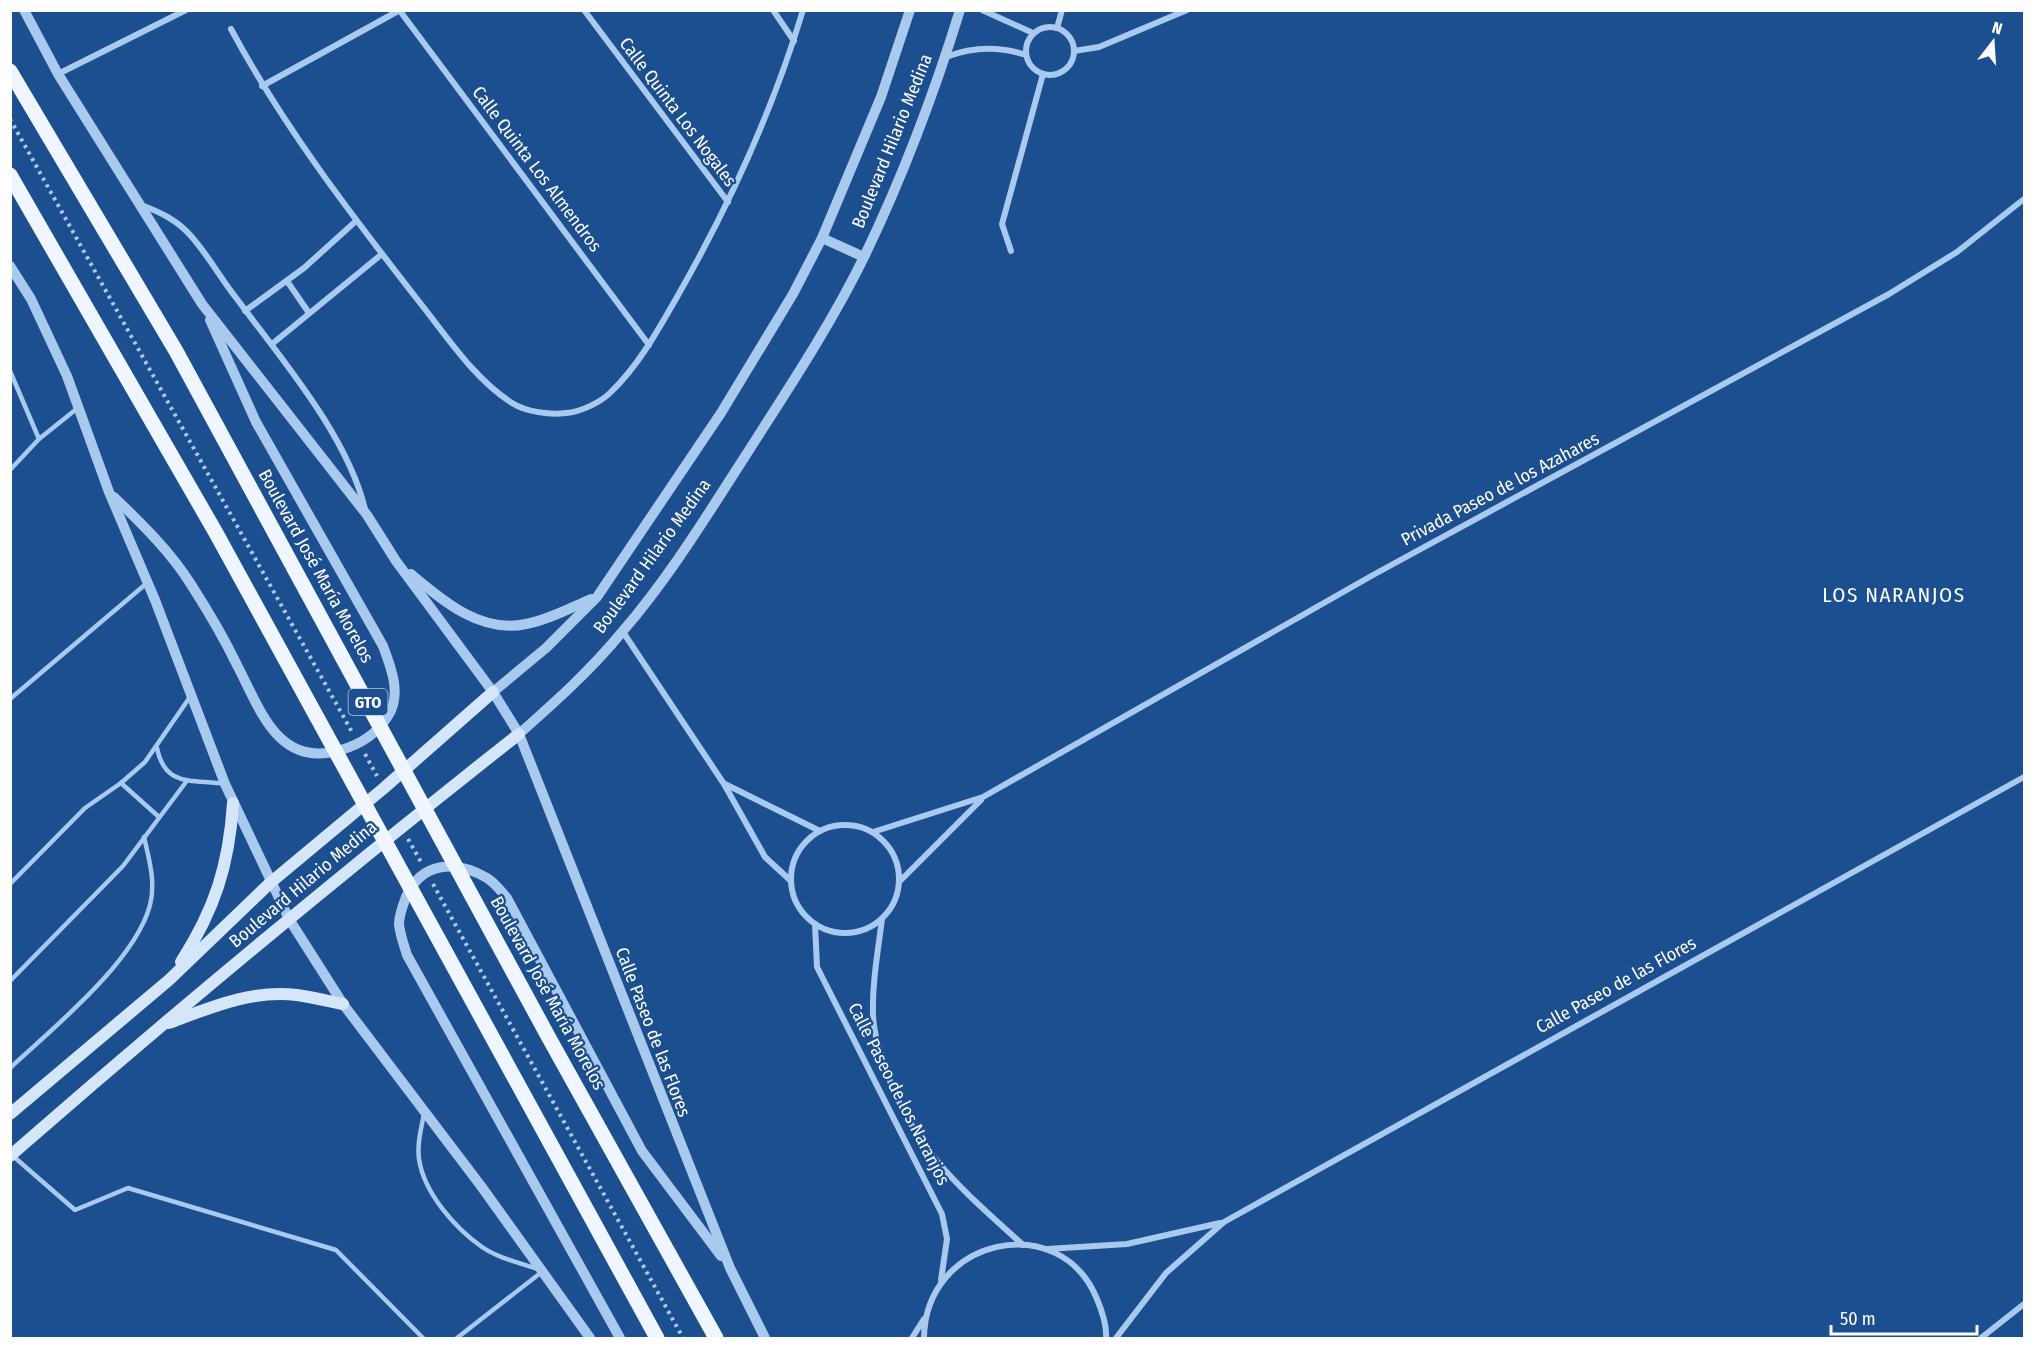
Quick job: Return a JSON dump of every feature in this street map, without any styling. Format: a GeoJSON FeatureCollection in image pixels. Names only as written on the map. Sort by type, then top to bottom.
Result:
{"type":"FeatureCollection","features":[{"type":"Feature","properties":{"kind":"main road","name":"Boulevard José María Morelos"},"geometry":{"type":"LineString","coordinates":[[10,71],[177,351],[549,1038],[716,1338]]}},
{"type":"Feature","properties":{"kind":"main road"},"geometry":{"type":"LineString","coordinates":[[10,175],[216,533],[657,1338]]}},
{"type":"Feature","properties":{"kind":"main road","name":"Boulevard Hilario Medina"},"geometry":{"type":"LineString","coordinates":[[10,1114],[169,980],[270,883],[384,788],[493,692]]}},
{"type":"Feature","properties":{"kind":"main road","name":"Boulevard Hilario Medina"},"geometry":{"type":"LineString","coordinates":[[11,1155],[159,1027],[401,826],[519,734]]}},
{"type":"Feature","properties":{"kind":"main road"},"geometry":{"type":"LineString","coordinates":[[169,980],[194,941],[220,887],[231,838],[233,803]]}},
{"type":"Feature","properties":{"kind":"main road"},"geometry":{"type":"LineString","coordinates":[[159,1027],[237,1000],[267,994],[295,994],[343,1004]]}},
{"type":"Feature","properties":{"kind":"street"},"geometry":{"type":"LineString","coordinates":[[24,10],[58,74],[202,304],[367,515],[396,561],[438,597],[466,614],[500,627],[526,624],[597,597]]}},
{"type":"Feature","properties":{"kind":"street"},"geometry":{"type":"LineString","coordinates":[[58,74],[186,10]]}},
{"type":"Feature","properties":{"kind":"street","name":"Calle Quinta Los Nogales"},"geometry":{"type":"LineString","coordinates":[[584,10],[728,202]]}},
{"type":"Feature","properties":{"kind":"street"},"geometry":{"type":"LineString","coordinates":[[773,10],[794,41]]}},
{"type":"Feature","properties":{"kind":"street"},"geometry":{"type":"LineString","coordinates":[[231,29],[262,86],[356,221],[460,354],[489,386],[515,405],[543,413],[567,413],[590,406],[609,394],[649,345],[728,202],[763,123],[794,41],[803,10]]}},
{"type":"Feature","properties":{"kind":"street","name":"Boulevard Hilario Medina"},"geometry":{"type":"LineString","coordinates":[[493,692],[546,648],[597,597],[721,413],[793,294],[822,238],[878,106],[910,10]]}},
{"type":"Feature","properties":{"kind":"street","name":"Boulevard Hilario Medina"},"geometry":{"type":"LineString","coordinates":[[519,734],[574,686],[623,632],[701,524],[834,312],[864,257],[895,189],[945,58],[960,10]]}},
{"type":"Feature","properties":{"kind":"street"},"geometry":{"type":"LineString","coordinates":[[982,10],[1033,33]]}},
{"type":"Feature","properties":{"kind":"street"},"geometry":{"type":"LineString","coordinates":[[1057,28],[1062,10]]}},
{"type":"Feature","properties":{"kind":"street"},"geometry":{"type":"LineString","coordinates":[[1074,51],[1099,46],[1187,10]]}},
{"type":"Feature","properties":{"kind":"street"},"geometry":{"type":"LineString","coordinates":[[262,86],[400,11]]}},
{"type":"Feature","properties":{"kind":"street","name":"Calle Quinta Los Almendros"},"geometry":{"type":"LineString","coordinates":[[400,11],[649,345]]}},
{"type":"Feature","properties":{"kind":"street"},"geometry":{"type":"LineString","coordinates":[[1040,28],[1057,28],[1072,41],[1074,51],[1072,59],[1060,72],[1043,74],[1035,70],[1026,55],[1028,40],[1040,28]]}},
{"type":"Feature","properties":{"kind":"street"},"geometry":{"type":"LineString","coordinates":[[945,58],[978,49],[1008,50],[1026,55]]}},
{"type":"Feature","properties":{"kind":"street"},"geometry":{"type":"LineString","coordinates":[[1011,251],[1002,224],[1043,74]]}},
{"type":"Feature","properties":{"kind":"street","name":"Privada Paseo de los Azahares"},"geometry":{"type":"LineString","coordinates":[[873,832],[983,797],[1373,575],[1889,294],[1957,252],[2025,199]]}},
{"type":"Feature","properties":{"kind":"street"},"geometry":{"type":"LineString","coordinates":[[139,204],[167,215],[191,236],[272,344],[344,452],[358,482],[367,515]]}},
{"type":"Feature","properties":{"kind":"street"},"geometry":{"type":"LineString","coordinates":[[245,310],[286,281],[356,221]]}},
{"type":"Feature","properties":{"kind":"street"},"geometry":{"type":"LineString","coordinates":[[822,238],[864,257]]}},
{"type":"Feature","properties":{"kind":"street"},"geometry":{"type":"LineString","coordinates":[[272,344],[382,254]]}},
{"type":"Feature","properties":{"kind":"street"},"geometry":{"type":"LineString","coordinates":[[10,266],[31,299],[80,406],[109,492],[225,784],[289,919],[343,1004],[543,1271],[590,1338]]}},
{"type":"Feature","properties":{"kind":"street"},"geometry":{"type":"LineString","coordinates":[[286,281],[309,313]]}},
{"type":"Feature","properties":{"kind":"street"},"geometry":{"type":"LineString","coordinates":[[109,492],[155,537],[191,584],[237,664],[264,722],[278,738],[311,753],[333,752],[359,745],[390,715],[394,674],[383,646],[256,422],[202,304]]}},
{"type":"Feature","properties":{"kind":"street","name":"Calle Paseo de las Flores"},"geometry":{"type":"LineString","coordinates":[[396,561],[493,692],[519,734],[730,1268],[765,1338]]}},
{"type":"Feature","properties":{"kind":"street"},"geometry":{"type":"LineString","coordinates":[[623,632],[724,784],[765,857],[791,881]]}},
{"type":"Feature","properties":{"kind":"street","name":"Calle Paseo de las Flores"},"geometry":{"type":"LineString","coordinates":[[1116,1338],[1166,1273],[1224,1222],[2025,777]]}},
{"type":"Feature","properties":{"kind":"street"},"geometry":{"type":"LineString","coordinates":[[724,784],[820,831]]}},
{"type":"Feature","properties":{"kind":"street","name":"Privada Paseo de los Azahares"},"geometry":{"type":"LineString","coordinates":[[900,881],[983,797]]}},
{"type":"Feature","properties":{"kind":"street"},"geometry":{"type":"LineString","coordinates":[[837,825],[856,826],[873,832],[888,845],[897,862],[900,881],[892,909],[882,920],[861,931],[837,933],[815,924],[802,912],[794,897],[791,881],[794,861],[804,844],[820,831],[837,825]]}},
{"type":"Feature","properties":{"kind":"street"},"geometry":{"type":"LineString","coordinates":[[620,1338],[407,955],[399,922],[402,906],[412,884],[426,872],[448,866],[466,868],[489,879],[507,898],[642,1151],[730,1268]]}},
{"type":"Feature","properties":{"kind":"street","name":"Calle Paseo de los Naranjos"},"geometry":{"type":"LineString","coordinates":[[882,920],[873,990],[873,1017],[878,1049],[897,1101],[914,1132],[934,1160],[957,1185],[1023,1245]]}},
{"type":"Feature","properties":{"kind":"street","name":"Calle Paseo de los Naranjos"},"geometry":{"type":"LineString","coordinates":[[815,924],[817,967],[942,1214],[947,1239],[941,1280]]}},
{"type":"Feature","properties":{"kind":"street","name":"Calle Paseo de las Flores"},"geometry":{"type":"LineString","coordinates":[[1044,1249],[1126,1245],[1224,1222]]}},
{"type":"Feature","properties":{"kind":"street"},"geometry":{"type":"LineString","coordinates":[[912,1338],[941,1280],[961,1261],[986,1249],[1023,1245],[1044,1249],[1072,1266],[1094,1291],[1103,1312],[1106,1338]]}},
{"type":"Feature","properties":{"kind":"street"},"geometry":{"type":"LineString","coordinates":[[1981,1338],[2025,1304]]}},
{"type":"Feature","properties":{"kind":"street"},"geometry":{"type":"LineString","coordinates":[[924,1318],[924,1338]]}},
{"type":"Feature","properties":{"kind":"lane"},"geometry":{"type":"LineString","coordinates":[[10,370],[39,439]]}},
{"type":"Feature","properties":{"kind":"lane"},"geometry":{"type":"LineString","coordinates":[[10,470],[39,439],[80,406]]}},
{"type":"Feature","properties":{"kind":"lane"},"geometry":{"type":"LineString","coordinates":[[10,699],[147,583]]}},
{"type":"Feature","properties":{"kind":"lane"},"geometry":{"type":"LineString","coordinates":[[10,884],[85,808],[121,783],[156,748],[191,695]]}},
{"type":"Feature","properties":{"kind":"lane"},"geometry":{"type":"LineString","coordinates":[[156,748],[162,765],[169,773],[186,782],[225,784]]}},
{"type":"Feature","properties":{"kind":"lane"},"geometry":{"type":"LineString","coordinates":[[10,981],[118,872],[186,782]]}},
{"type":"Feature","properties":{"kind":"lane"},"geometry":{"type":"LineString","coordinates":[[121,783],[159,817]]}},
{"type":"Feature","properties":{"kind":"lane"},"geometry":{"type":"LineString","coordinates":[[10,1068],[119,960],[136,934],[150,905],[152,884],[144,837]]}},
{"type":"Feature","properties":{"kind":"lane"},"geometry":{"type":"LineString","coordinates":[[424,1111],[419,1138],[419,1159],[423,1177],[441,1207],[483,1248],[543,1271]]}},
{"type":"Feature","properties":{"kind":"lane"},"geometry":{"type":"LineString","coordinates":[[11,1155],[75,1210],[128,1188],[336,1250],[423,1338]]}},
{"type":"Feature","properties":{"kind":"lane"},"geometry":{"type":"LineString","coordinates":[[457,1338],[543,1271]]}},
{"type":"Feature","properties":{"kind":"path"},"geometry":{"type":"LineString","coordinates":[[10,120],[384,788]]}},
{"type":"Feature","properties":{"kind":"path"},"geometry":{"type":"LineString","coordinates":[[401,826],[683,1338]]}},
{"type":"Feature","properties":{"kind":"district","name":"LOS NARANJOS"},"geometry":{"type":"Point","coordinates":[1894,595]}}]}
